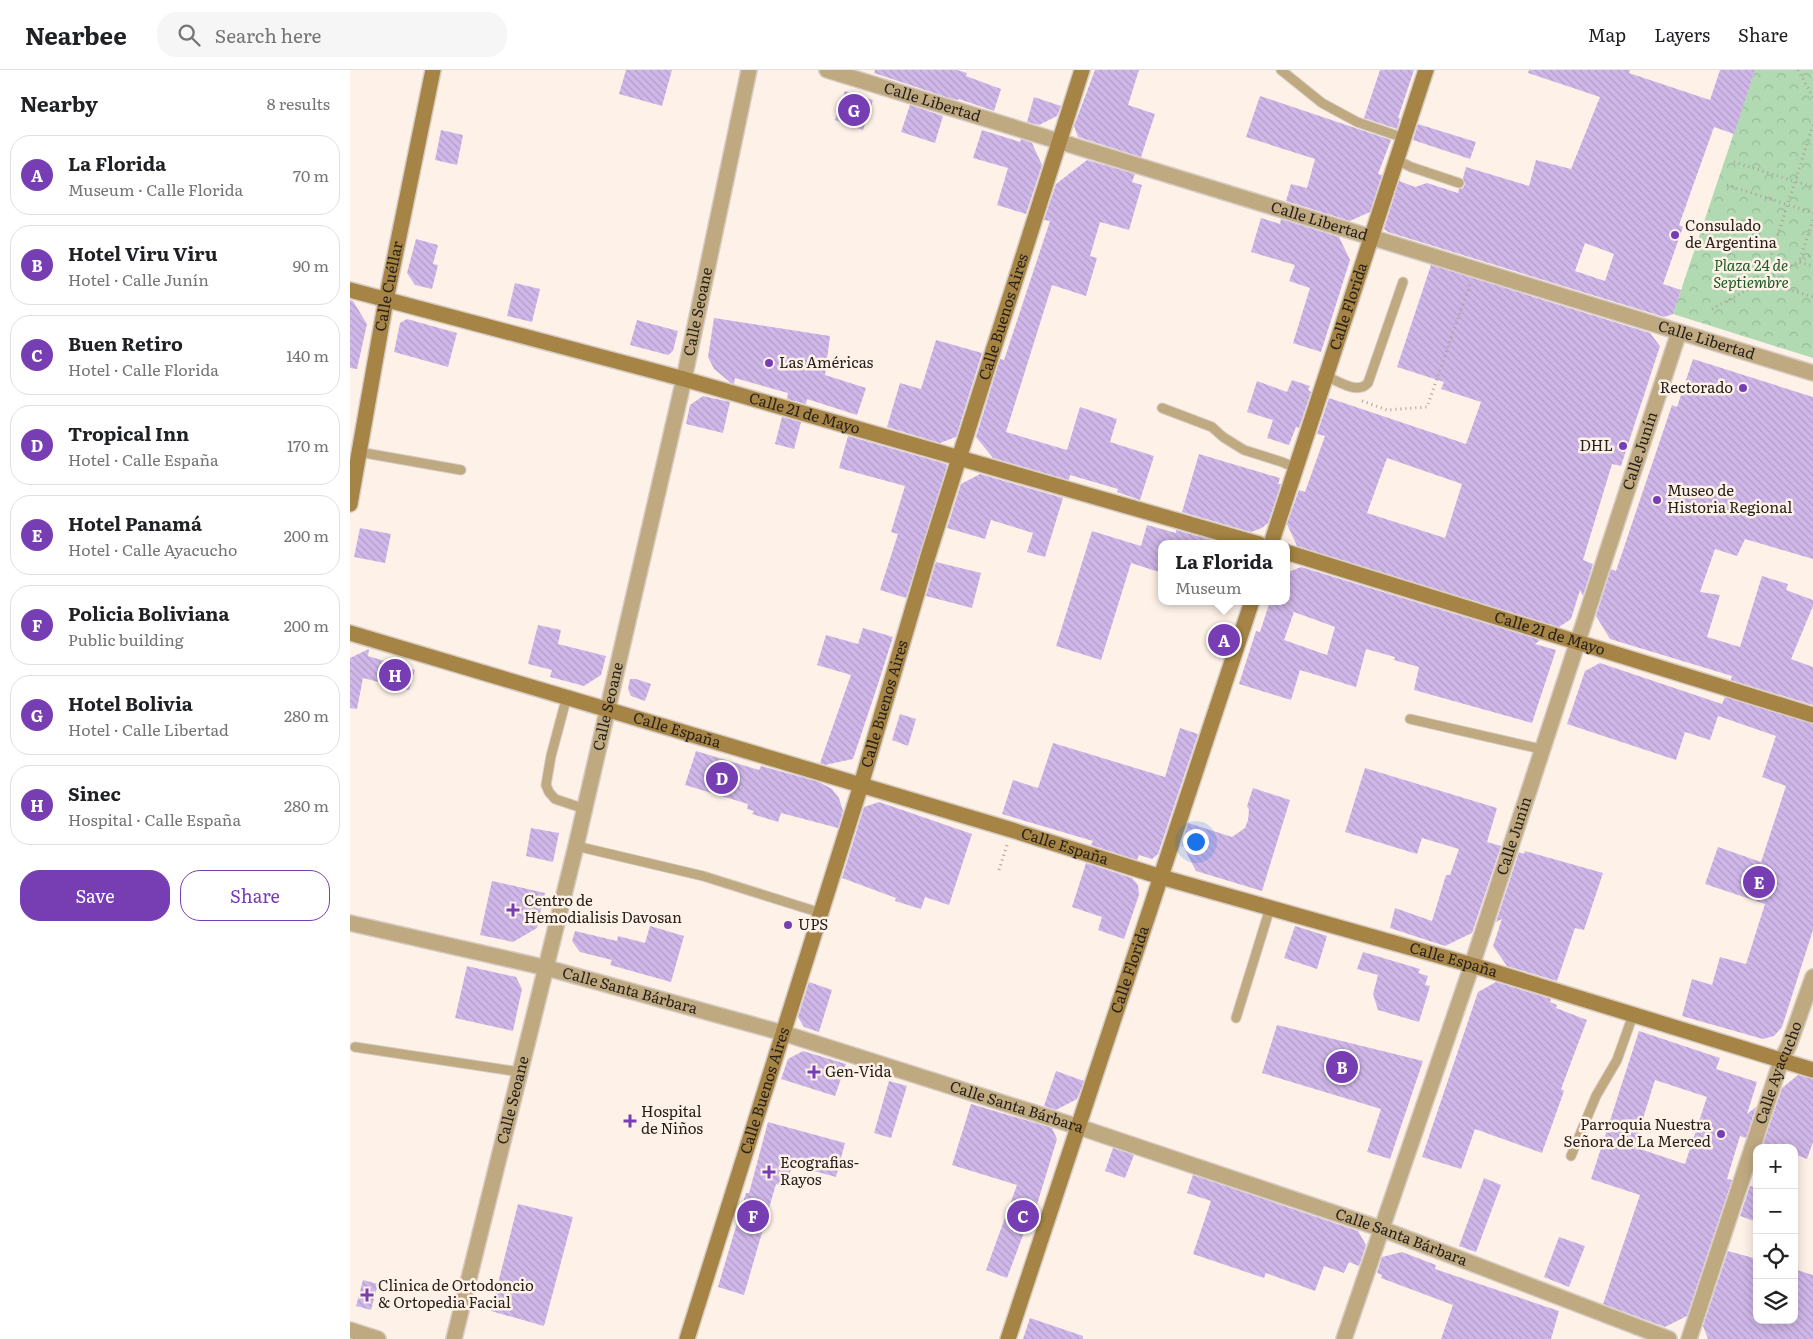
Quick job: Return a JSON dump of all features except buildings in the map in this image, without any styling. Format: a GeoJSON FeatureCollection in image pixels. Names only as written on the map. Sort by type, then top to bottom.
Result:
{"type":"FeatureCollection","features":[{"type":"Feature","properties":{"kind":"street","name":"Calle Cuéllar"},"geometry":{"type":"LineString","coordinates":[[350,504],[386,300],[433,70]]}},
{"type":"Feature","properties":{"kind":"street","name":"Calle Seoane"},"geometry":{"type":"LineString","coordinates":[[454,1339],[585,810],[684,379],[749,70]]}},
{"type":"Feature","properties":{"kind":"street","name":"Calle Libertad"},"geometry":{"type":"LineString","coordinates":[[827,70],[1813,373]]}},
{"type":"Feature","properties":{"kind":"street","name":"Calle Buenos Aires"},"geometry":{"type":"LineString","coordinates":[[687,1339],[861,784],[925,555],[958,459],[1082,70]]}},
{"type":"Feature","properties":{"kind":"street","name":"Calle Florida"},"geometry":{"type":"LineString","coordinates":[[1272,540],[1426,70]]}},
{"type":"Feature","properties":{"kind":"street","name":"Calle 21 de Mayo"},"geometry":{"type":"LineString","coordinates":[[350,290],[684,379],[1245,540]]}},
{"type":"Feature","properties":{"kind":"street","name":"Calle Junín"},"geometry":{"type":"LineString","coordinates":[[1344,1339],[1472,965],[1541,749],[1679,332]]}},
{"type":"Feature","properties":{"kind":"street","name":"Calle 21 de Mayo"},"geometry":{"type":"LineString","coordinates":[[1290,553],[1813,715]]}},
{"type":"Feature","properties":{"kind":"street","name":"Calle Florida"},"geometry":{"type":"LineString","coordinates":[[1008,1339],[1251,605]]}},
{"type":"Feature","properties":{"kind":"street","name":"Calle España"},"geometry":{"type":"LineString","coordinates":[[350,633],[861,784],[1161,877],[1472,965],[1813,1070]]}},
{"type":"Feature","properties":{"kind":"street","name":"Calle Santa Bárbara"},"geometry":{"type":"LineString","coordinates":[[350,923],[547,968],[783,1033],[1079,1127],[1382,1229],[1669,1339]]}},
{"type":"Feature","properties":{"kind":"street","name":"Calle Ayacucho"},"geometry":{"type":"LineString","coordinates":[[1689,1339],[1781,1061],[1789,1045],[1813,977]]}},
{"type":"Feature","properties":{"kind":"street"},"geometry":{"type":"LineString","coordinates":[[350,1330],[378,1339]]}},
{"type":"Feature","properties":{"kind":"lane"},"geometry":{"type":"LineString","coordinates":[[1282,70],[1322,103],[1357,122],[1404,138]]}},
{"type":"Feature","properties":{"kind":"lane"},"geometry":{"type":"LineString","coordinates":[[1397,160],[1411,167],[1459,183]]}},
{"type":"Feature","properties":{"kind":"lane"},"geometry":{"type":"LineString","coordinates":[[1326,376],[1357,388],[1364,387],[1368,383],[1403,282]]}},
{"type":"Feature","properties":{"kind":"lane"},"geometry":{"type":"LineString","coordinates":[[1162,408],[1212,427],[1223,438],[1244,450],[1296,468]]}},
{"type":"Feature","properties":{"kind":"lane"},"geometry":{"type":"LineString","coordinates":[[359,452],[461,470]]}},
{"type":"Feature","properties":{"kind":"lane"},"geometry":{"type":"LineString","coordinates":[[567,696],[551,756],[546,785],[555,799],[585,810]]}},
{"type":"Feature","properties":{"kind":"lane"},"geometry":{"type":"LineString","coordinates":[[1410,718],[1541,749]]}},
{"type":"Feature","properties":{"kind":"lane"},"geometry":{"type":"LineString","coordinates":[[576,846],[703,876],[821,913]]}},
{"type":"Feature","properties":{"kind":"lane"},"geometry":{"type":"LineString","coordinates":[[1236,1018],[1270,908]]}},
{"type":"Feature","properties":{"kind":"lane"},"geometry":{"type":"LineString","coordinates":[[1571,1156],[1596,1096],[1617,1060],[1633,1015]]}},
{"type":"Feature","properties":{"kind":"lane"},"geometry":{"type":"LineString","coordinates":[[355,1047],[520,1072]]}},
{"type":"Feature","properties":{"kind":"path"},"geometry":{"type":"LineString","coordinates":[[1798,70],[1813,97]]}},
{"type":"Feature","properties":{"kind":"path"},"geometry":{"type":"LineString","coordinates":[[1763,281],[1813,125]]}},
{"type":"Feature","properties":{"kind":"path"},"geometry":{"type":"LineString","coordinates":[[1734,162],[1813,187]]}},
{"type":"Feature","properties":{"kind":"path"},"geometry":{"type":"LineString","coordinates":[[1727,186],[1813,213]]}},
{"type":"Feature","properties":{"kind":"path"},"geometry":{"type":"LineString","coordinates":[[1800,262],[1813,220]]}},
{"type":"Feature","properties":{"kind":"path"},"geometry":{"type":"LineString","coordinates":[[1712,309],[1813,254]]}},
{"type":"Feature","properties":{"kind":"path"},"geometry":{"type":"LineString","coordinates":[[1800,262],[1813,266]]}},
{"type":"Feature","properties":{"kind":"path"},"geometry":{"type":"LineString","coordinates":[[1763,281],[1813,297]]}},
{"type":"Feature","properties":{"kind":"path"},"geometry":{"type":"LineString","coordinates":[[1359,400],[1387,410],[1427,407],[1470,283]]}},
{"type":"Feature","properties":{"kind":"path"},"geometry":{"type":"LineString","coordinates":[[999,870],[1012,830]]}},
{"type":"Feature","properties":{"kind":"green space","name":"Plaza 24 de Septiembre"},"geometry":{"type":"Polygon","coordinates":[[[1755,70],[1813,70],[1813,358],[1673,314],[1755,70]]]}},
{"type":"Feature","properties":{"kind":"place","name":"Hotel Bolivia"},"geometry":{"type":"Point","coordinates":[854,110]}},
{"type":"Feature","properties":{"kind":"place","name":"Consulado de Argentina"},"geometry":{"type":"Point","coordinates":[1675,235]}},
{"type":"Feature","properties":{"kind":"place","name":"Las Américas"},"geometry":{"type":"Point","coordinates":[769,363]}},
{"type":"Feature","properties":{"kind":"place","name":"Rectorado"},"geometry":{"type":"Point","coordinates":[1743,388]}},
{"type":"Feature","properties":{"kind":"place","name":"DHL"},"geometry":{"type":"Point","coordinates":[1623,446]}},
{"type":"Feature","properties":{"kind":"place","name":"Museo de Historia Regional"},"geometry":{"type":"Point","coordinates":[1657,500]}},
{"type":"Feature","properties":{"kind":"place","name":"La Florida"},"geometry":{"type":"Point","coordinates":[1224,640]}},
{"type":"Feature","properties":{"kind":"place","name":"Sinec"},"geometry":{"type":"Point","coordinates":[395,675]}},
{"type":"Feature","properties":{"kind":"place","name":"Tropical Inn"},"geometry":{"type":"Point","coordinates":[722,778]}},
{"type":"Feature","properties":{"kind":"place","name":"Hotel Panamá"},"geometry":{"type":"Point","coordinates":[1759,882]}},
{"type":"Feature","properties":{"kind":"place","name":"Centro de Hemodialisis Davosan"},"geometry":{"type":"Point","coordinates":[513,910]}},
{"type":"Feature","properties":{"kind":"place","name":"UPS"},"geometry":{"type":"Point","coordinates":[788,925]}},
{"type":"Feature","properties":{"kind":"place","name":"Hotel Viru Viru"},"geometry":{"type":"Point","coordinates":[1342,1067]}},
{"type":"Feature","properties":{"kind":"place","name":"Gen-Vida"},"geometry":{"type":"Point","coordinates":[814,1072]}},
{"type":"Feature","properties":{"kind":"place","name":"Hospital de Niños"},"geometry":{"type":"Point","coordinates":[630,1121]}},
{"type":"Feature","properties":{"kind":"place","name":"Parroquia Nuestra Señora de La Merced"},"geometry":{"type":"Point","coordinates":[1721,1134]}},
{"type":"Feature","properties":{"kind":"place","name":"Ecografias- Rayos"},"geometry":{"type":"Point","coordinates":[769,1172]}},
{"type":"Feature","properties":{"kind":"place","name":"Policia Boliviana"},"geometry":{"type":"Point","coordinates":[753,1216]}},
{"type":"Feature","properties":{"kind":"place","name":"Buen Retiro"},"geometry":{"type":"Point","coordinates":[1023,1216]}},
{"type":"Feature","properties":{"kind":"place","name":"Clinica de Ortodoncio & Ortopedia Facial"},"geometry":{"type":"Point","coordinates":[367,1295]}}]}
